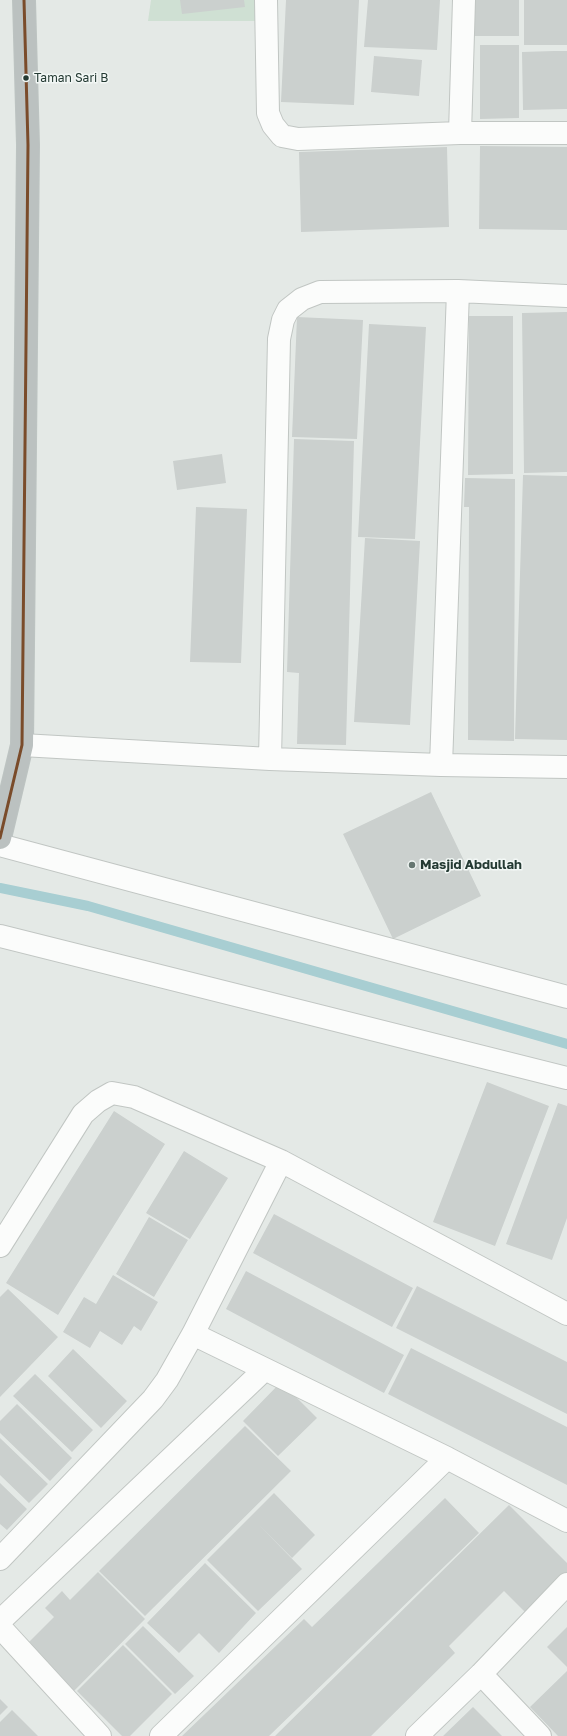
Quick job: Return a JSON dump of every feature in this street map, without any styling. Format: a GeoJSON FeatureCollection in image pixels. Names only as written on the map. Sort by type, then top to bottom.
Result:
{"type":"FeatureCollection","features":[{"type":"Feature","properties":{"kind":"highway"},"geometry":{"type":"LineString","coordinates":[[0,838],[22,745],[28,145],[24,0]]}},
{"type":"Feature","properties":{"kind":"street"},"geometry":{"type":"LineString","coordinates":[[266,0],[268,113],[273,126],[282,136],[298,140],[460,133],[567,133]]}},
{"type":"Feature","properties":{"kind":"street"},"geometry":{"type":"LineString","coordinates":[[460,133],[464,0]]}},
{"type":"Feature","properties":{"kind":"street"},"geometry":{"type":"LineString","coordinates":[[270,759],[279,346],[283,320],[288,310],[302,299],[320,292],[458,291],[567,296]]}},
{"type":"Feature","properties":{"kind":"street"},"geometry":{"type":"LineString","coordinates":[[441,765],[458,291]]}},
{"type":"Feature","properties":{"kind":"street"},"geometry":{"type":"LineString","coordinates":[[22,745],[270,759],[441,765],[567,767]]}},
{"type":"Feature","properties":{"kind":"street"},"geometry":{"type":"LineString","coordinates":[[0,845],[567,997]]}},
{"type":"Feature","properties":{"kind":"street"},"geometry":{"type":"LineString","coordinates":[[0,936],[567,1078]]}},
{"type":"Feature","properties":{"kind":"street"},"geometry":{"type":"LineString","coordinates":[[0,1246],[83,1114],[98,1101],[112,1094],[134,1097],[281,1161],[567,1314]]}},
{"type":"Feature","properties":{"kind":"street"},"geometry":{"type":"LineString","coordinates":[[0,1559],[153,1399],[167,1380],[193,1334],[281,1161]]}},
{"type":"Feature","properties":{"kind":"street"},"geometry":{"type":"LineString","coordinates":[[193,1334],[264,1370],[447,1458],[567,1521]]}},
{"type":"Feature","properties":{"kind":"street"},"geometry":{"type":"LineString","coordinates":[[0,1621],[264,1370]]}},
{"type":"Feature","properties":{"kind":"street"},"geometry":{"type":"LineString","coordinates":[[161,1736],[447,1458]]}},
{"type":"Feature","properties":{"kind":"street"},"geometry":{"type":"LineString","coordinates":[[417,1736],[481,1674],[567,1584]]}},
{"type":"Feature","properties":{"kind":"street"},"geometry":{"type":"LineString","coordinates":[[0,1627],[100,1736]]}},
{"type":"Feature","properties":{"kind":"street"},"geometry":{"type":"LineString","coordinates":[[481,1674],[540,1736]]}},
{"type":"Feature","properties":{"kind":"green space"},"geometry":{"type":"Polygon","coordinates":[[[151,0],[260,0],[261,21],[148,21],[151,0]]]}},
{"type":"Feature","properties":{"kind":"building"},"geometry":{"type":"Polygon","coordinates":[[[180,0],[244,0],[245,7],[182,14],[180,0]]]}},
{"type":"Feature","properties":{"kind":"building"},"geometry":{"type":"Polygon","coordinates":[[[286,0],[359,0],[354,105],[281,102],[286,0]]]}},
{"type":"Feature","properties":{"kind":"building"},"geometry":{"type":"Polygon","coordinates":[[[368,0],[440,0],[437,50],[364,47],[368,0]]]}},
{"type":"Feature","properties":{"kind":"building"},"geometry":{"type":"Polygon","coordinates":[[[470,0],[519,0],[519,36],[470,36],[470,0]]]}},
{"type":"Feature","properties":{"kind":"building"},"geometry":{"type":"Polygon","coordinates":[[[524,0],[567,0],[567,45],[524,45],[524,0]]]}},
{"type":"Feature","properties":{"kind":"building"},"geometry":{"type":"Polygon","coordinates":[[[480,45],[519,45],[519,118],[480,119],[480,45]]]}},
{"type":"Feature","properties":{"kind":"building"},"geometry":{"type":"Polygon","coordinates":[[[567,51],[567,109],[523,110],[522,52],[567,51]]]}},
{"type":"Feature","properties":{"kind":"building"},"geometry":{"type":"Polygon","coordinates":[[[374,56],[422,60],[419,96],[371,92],[374,56]]]}},
{"type":"Feature","properties":{"kind":"building"},"geometry":{"type":"Polygon","coordinates":[[[480,146],[567,147],[567,230],[479,229],[480,146]]]}},
{"type":"Feature","properties":{"kind":"building"},"geometry":{"type":"Polygon","coordinates":[[[447,147],[449,227],[301,232],[299,152],[447,147]]]}},
{"type":"Feature","properties":{"kind":"building"},"geometry":{"type":"Polygon","coordinates":[[[567,312],[567,472],[524,473],[522,313],[567,312]]]}},
{"type":"Feature","properties":{"kind":"building"},"geometry":{"type":"Polygon","coordinates":[[[469,316],[513,316],[513,474],[468,475],[469,316]]]}},
{"type":"Feature","properties":{"kind":"building"},"geometry":{"type":"Polygon","coordinates":[[[297,317],[363,320],[357,439],[292,437],[297,317]]]}},
{"type":"Feature","properties":{"kind":"building"},"geometry":{"type":"Polygon","coordinates":[[[369,324],[426,327],[415,539],[358,537],[369,324]]]}},
{"type":"Feature","properties":{"kind":"building"},"geometry":{"type":"Polygon","coordinates":[[[294,439],[354,441],[346,745],[297,744],[299,673],[287,672],[294,439]]]}},
{"type":"Feature","properties":{"kind":"building"},"geometry":{"type":"Polygon","coordinates":[[[222,454],[226,483],[177,490],[173,461],[222,454]]]}},
{"type":"Feature","properties":{"kind":"building"},"geometry":{"type":"Polygon","coordinates":[[[523,475],[567,476],[567,740],[515,739],[523,475]]]}},
{"type":"Feature","properties":{"kind":"building"},"geometry":{"type":"Polygon","coordinates":[[[465,478],[515,479],[514,741],[468,740],[469,507],[464,507],[465,478]]]}},
{"type":"Feature","properties":{"kind":"building"},"geometry":{"type":"Polygon","coordinates":[[[196,507],[247,509],[241,663],[190,662],[196,507]]]}},
{"type":"Feature","properties":{"kind":"building"},"geometry":{"type":"Polygon","coordinates":[[[365,538],[420,541],[410,725],[354,722],[365,538]]]}},
{"type":"Feature","properties":{"kind":"building","name":"Masjid Abdullah"},"geometry":{"type":"Polygon","coordinates":[[[431,792],[481,896],[393,939],[343,834],[431,792]]]}},
{"type":"Feature","properties":{"kind":"building"},"geometry":{"type":"Polygon","coordinates":[[[487,1082],[549,1106],[495,1246],[433,1222],[487,1082]]]}},
{"type":"Feature","properties":{"kind":"building"},"geometry":{"type":"Polygon","coordinates":[[[558,1103],[567,1106],[567,1218],[552,1260],[506,1244],[558,1103]]]}},
{"type":"Feature","properties":{"kind":"building"},"geometry":{"type":"Polygon","coordinates":[[[114,1111],[165,1144],[58,1315],[6,1283],[114,1111]]]}},
{"type":"Feature","properties":{"kind":"building"},"geometry":{"type":"Polygon","coordinates":[[[184,1151],[228,1178],[190,1239],[146,1213],[184,1151]]]}},
{"type":"Feature","properties":{"kind":"building"},"geometry":{"type":"Polygon","coordinates":[[[274,1214],[413,1288],[392,1327],[253,1253],[274,1214]]]}},
{"type":"Feature","properties":{"kind":"building"},"geometry":{"type":"Polygon","coordinates":[[[149,1217],[188,1240],[154,1297],[116,1274],[149,1217]]]}},
{"type":"Feature","properties":{"kind":"building"},"geometry":{"type":"Polygon","coordinates":[[[246,1271],[404,1355],[384,1393],[226,1309],[246,1271]]]}},
{"type":"Feature","properties":{"kind":"building"},"geometry":{"type":"Polygon","coordinates":[[[113,1275],[158,1302],[141,1331],[134,1326],[122,1345],[100,1331],[90,1348],[63,1332],[84,1297],[96,1304],[113,1275]]]}},
{"type":"Feature","properties":{"kind":"building"},"geometry":{"type":"Polygon","coordinates":[[[417,1286],[567,1362],[567,1414],[396,1328],[417,1286]]]}},
{"type":"Feature","properties":{"kind":"building"},"geometry":{"type":"Polygon","coordinates":[[[8,1289],[58,1337],[0,1397],[0,1297],[8,1289]]]}},
{"type":"Feature","properties":{"kind":"building"},"geometry":{"type":"Polygon","coordinates":[[[411,1348],[567,1427],[567,1485],[388,1394],[411,1348]]]}},
{"type":"Feature","properties":{"kind":"building"},"geometry":{"type":"Polygon","coordinates":[[[73,1349],[127,1401],[101,1428],[48,1376],[73,1349]]]}},
{"type":"Feature","properties":{"kind":"building"},"geometry":{"type":"Polygon","coordinates":[[[35,1374],[93,1430],[72,1452],[13,1396],[35,1374]]]}},
{"type":"Feature","properties":{"kind":"building"},"geometry":{"type":"Polygon","coordinates":[[[281,1382],[317,1418],[278,1456],[243,1421],[281,1382]]]}},
{"type":"Feature","properties":{"kind":"building"},"geometry":{"type":"Polygon","coordinates":[[[17,1404],[72,1458],[50,1481],[0,1433],[0,1421],[17,1404]]]}},
{"type":"Feature","properties":{"kind":"building"},"geometry":{"type":"Polygon","coordinates":[[[245,1426],[291,1471],[145,1616],[99,1571],[245,1426]]]}},
{"type":"Feature","properties":{"kind":"building"},"geometry":{"type":"Polygon","coordinates":[[[0,1438],[48,1484],[29,1503],[0,1475],[0,1438]]]}},
{"type":"Feature","properties":{"kind":"building"},"geometry":{"type":"Polygon","coordinates":[[[0,1483],[27,1509],[7,1530],[0,1524],[0,1483]]]}},
{"type":"Feature","properties":{"kind":"building"},"geometry":{"type":"Polygon","coordinates":[[[274,1493],[315,1535],[292,1558],[259,1525],[302,1569],[258,1611],[207,1560],[274,1493]]]}},
{"type":"Feature","properties":{"kind":"building"},"geometry":{"type":"Polygon","coordinates":[[[445,1498],[479,1533],[269,1736],[182,1736],[304,1619],[312,1627],[445,1498]]]}},
{"type":"Feature","properties":{"kind":"building"},"geometry":{"type":"Polygon","coordinates":[[[509,1505],[567,1563],[567,1573],[526,1613],[504,1591],[449,1646],[455,1653],[371,1736],[275,1736],[509,1505]]]}},
{"type":"Feature","properties":{"kind":"building"},"geometry":{"type":"Polygon","coordinates":[[[205,1563],[256,1613],[219,1653],[199,1633],[179,1653],[147,1623],[205,1563]]]}},
{"type":"Feature","properties":{"kind":"building"},"geometry":{"type":"Polygon","coordinates":[[[98,1572],[145,1619],[72,1693],[25,1646],[54,1617],[45,1608],[62,1591],[70,1600],[98,1572]]]}},
{"type":"Feature","properties":{"kind":"building"},"geometry":{"type":"Polygon","coordinates":[[[143,1626],[194,1676],[175,1694],[125,1644],[143,1626]]]}},
{"type":"Feature","properties":{"kind":"building"},"geometry":{"type":"Polygon","coordinates":[[[567,1627],[567,1667],[547,1647],[567,1627]]]}},
{"type":"Feature","properties":{"kind":"building"},"geometry":{"type":"Polygon","coordinates":[[[123,1645],[172,1694],[130,1736],[122,1736],[77,1691],[123,1645]]]}},
{"type":"Feature","properties":{"kind":"building"},"geometry":{"type":"Polygon","coordinates":[[[567,1671],[567,1736],[558,1736],[530,1707],[567,1671]]]}},
{"type":"Feature","properties":{"kind":"building"},"geometry":{"type":"Polygon","coordinates":[[[0,1699],[8,1707],[0,1715],[0,1699]]]}},
{"type":"Feature","properties":{"kind":"building"},"geometry":{"type":"Polygon","coordinates":[[[473,1707],[502,1736],[443,1736],[473,1707]]]}},
{"type":"Feature","properties":{"kind":"building"},"geometry":{"type":"Polygon","coordinates":[[[12,1710],[38,1736],[0,1736],[0,1722],[12,1710]]]}},
{"type":"Feature","properties":{"kind":"waterway"},"geometry":{"type":"LineString","coordinates":[[0,888],[88,906],[567,1044]]}},
{"type":"Feature","properties":{"kind":"transit line"},"geometry":{"type":"LineString","coordinates":[[0,838],[22,745],[28,145],[24,0]]}},
{"type":"Feature","properties":{"kind":"place","name":"Taman Sari B"},"geometry":{"type":"Point","coordinates":[26,78]}},
{"type":"Feature","properties":{"kind":"place","name":"Masjid Abdullah"},"geometry":{"type":"Point","coordinates":[412,865]}}]}
